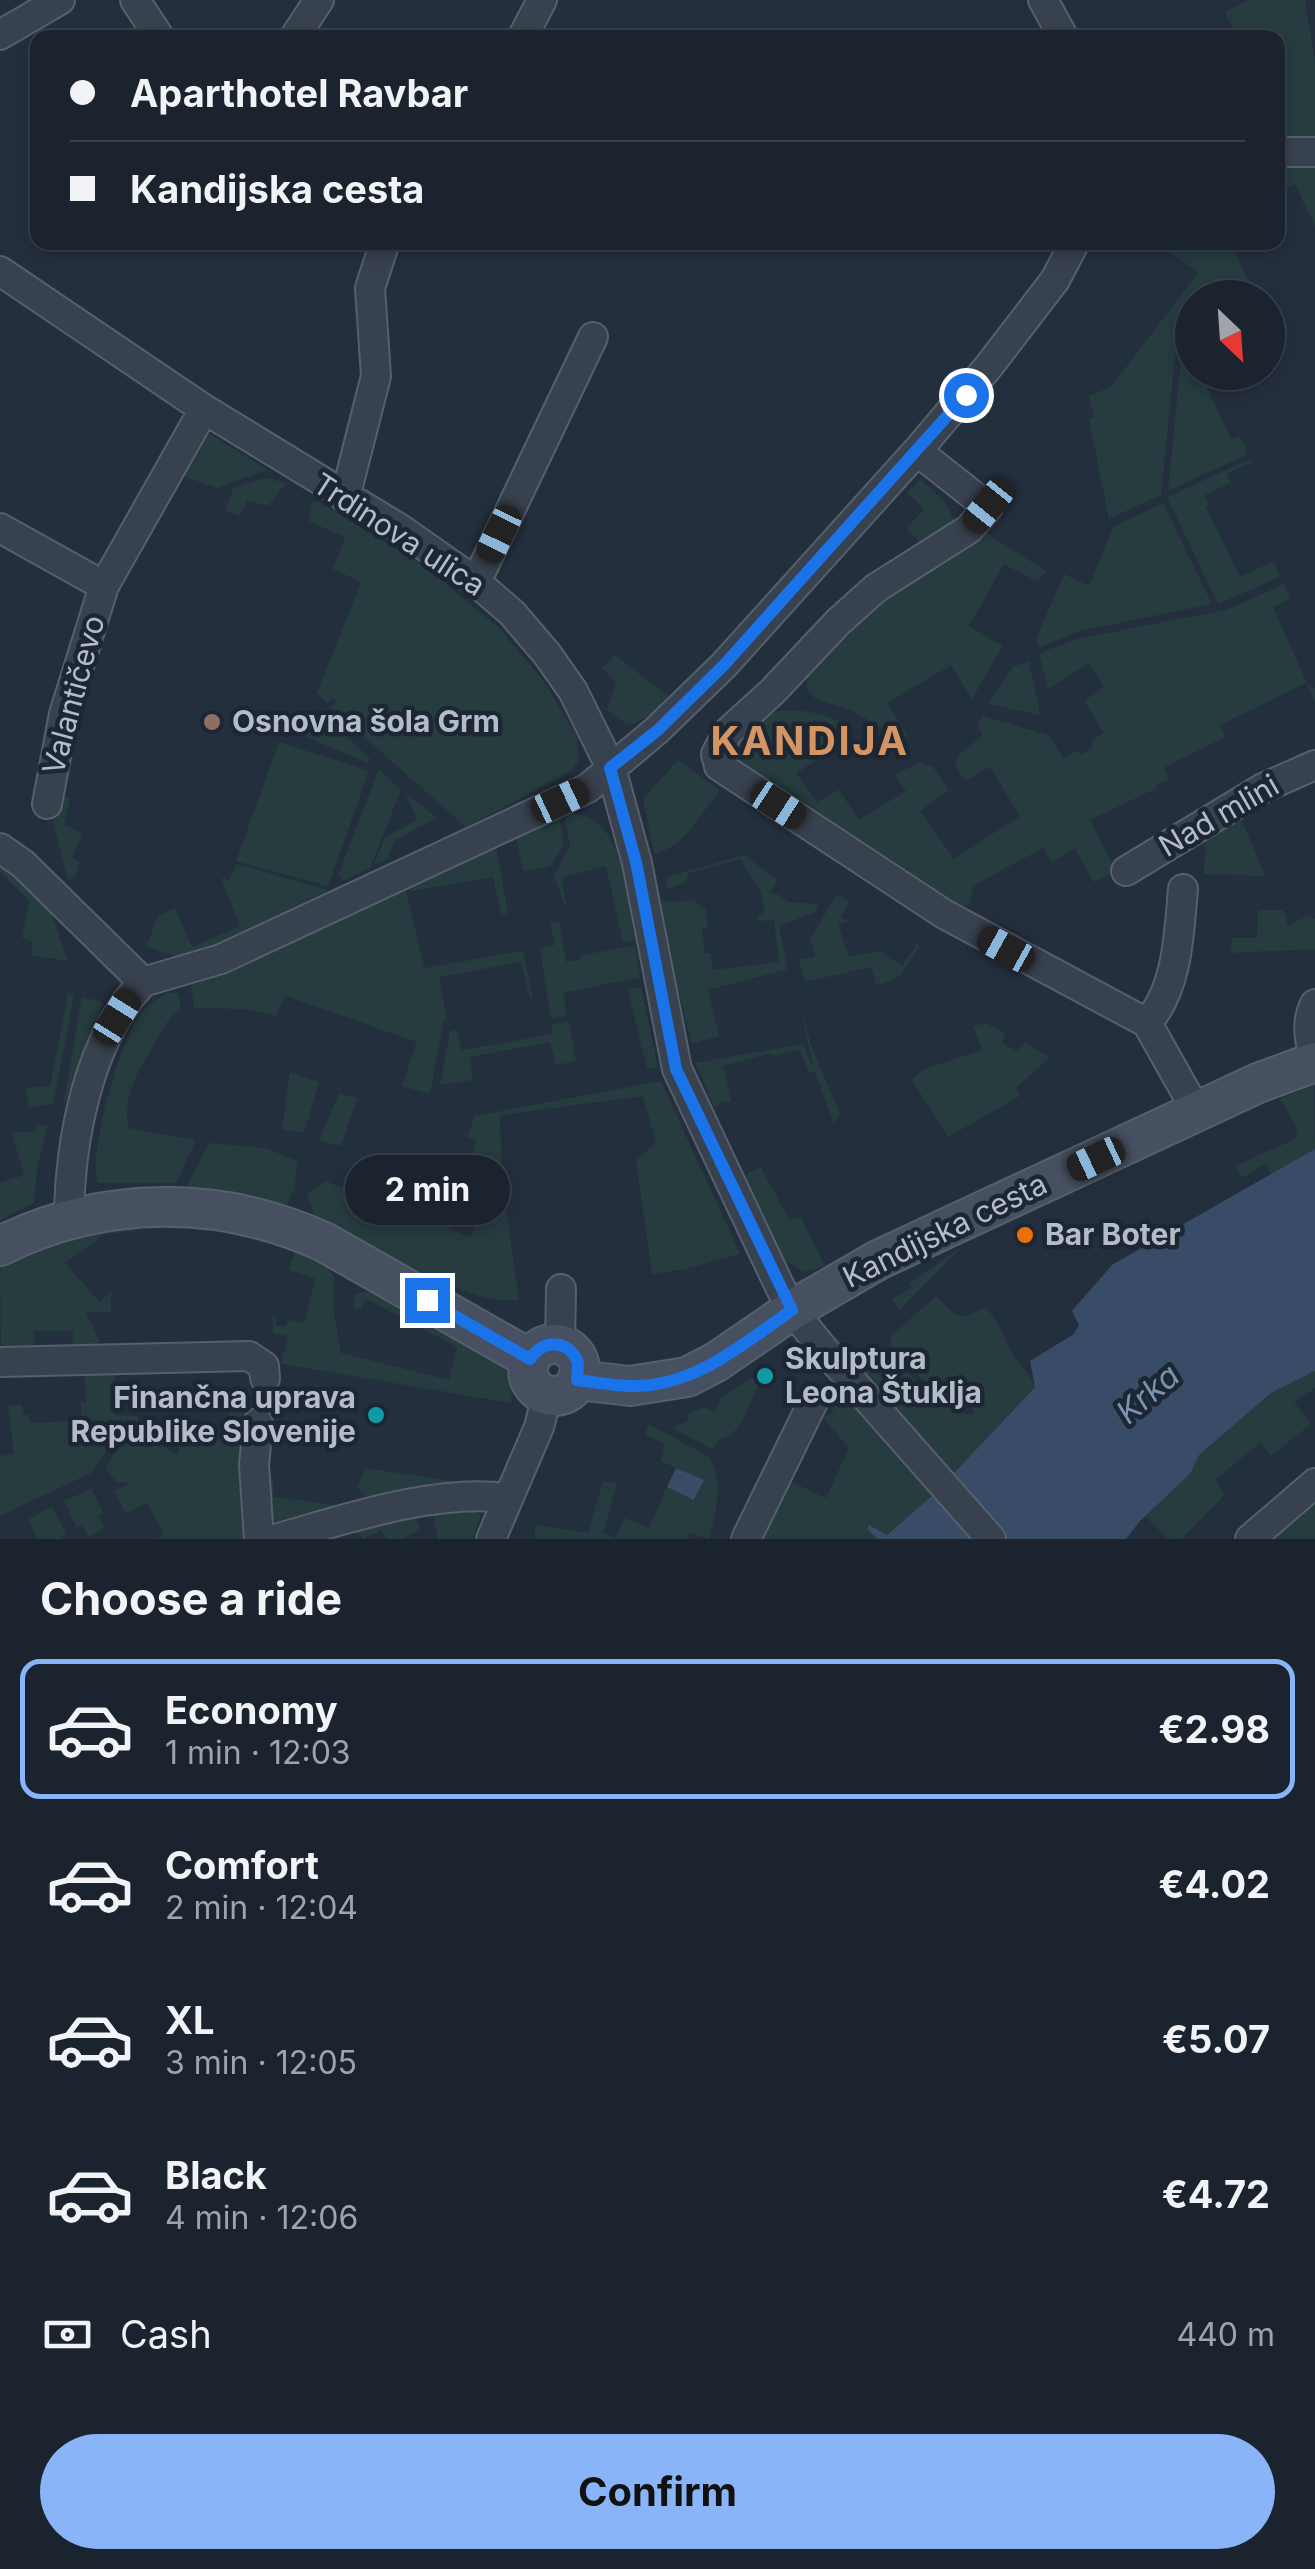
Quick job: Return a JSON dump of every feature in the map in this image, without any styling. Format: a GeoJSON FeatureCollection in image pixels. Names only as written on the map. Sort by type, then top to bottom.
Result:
{"type":"FeatureCollection","features":[{"type":"Feature","properties":{"kind":"main road","name":"Kandijska cesta"},"geometry":{"type":"LineString","coordinates":[[562,1387],[630,1386],[687,1377],[878,1260],[1197,1112],[1315,1062]]}},
{"type":"Feature","properties":{"kind":"main road"},"geometry":{"type":"LineString","coordinates":[[0,1246],[69,1218],[138,1206],[198,1206],[290,1226],[545,1352],[528,1368],[532,1385],[562,1387]]}},
{"type":"Feature","properties":{"kind":"street"},"geometry":{"type":"LineString","coordinates":[[0,35],[60,0]]}},
{"type":"Feature","properties":{"kind":"street"},"geometry":{"type":"LineString","coordinates":[[134,0],[155,30]]}},
{"type":"Feature","properties":{"kind":"street"},"geometry":{"type":"LineString","coordinates":[[299,30],[320,0]]}},
{"type":"Feature","properties":{"kind":"street"},"geometry":{"type":"LineString","coordinates":[[526,30],[542,0]]}},
{"type":"Feature","properties":{"kind":"street"},"geometry":{"type":"LineString","coordinates":[[1043,0],[1060,30]]}},
{"type":"Feature","properties":{"kind":"street"},"geometry":{"type":"LineString","coordinates":[[1285,152],[1315,152]]}},
{"type":"Feature","properties":{"kind":"street"},"geometry":{"type":"LineString","coordinates":[[345,498],[376,376],[370,288],[382,250]]}},
{"type":"Feature","properties":{"kind":"street"},"geometry":{"type":"LineString","coordinates":[[69,1218],[76,1125],[117,1017],[143,982],[221,959],[588,788],[658,730],[724,665],[917,452],[1033,309],[1071,250]]}},
{"type":"Feature","properties":{"kind":"street","name":"Trdinova ulica"},"geometry":{"type":"LineString","coordinates":[[0,272],[204,409],[402,530],[476,582],[512,613],[547,654],[574,691],[610,768],[636,862],[676,1069],[792,1310],[991,1539]]}},
{"type":"Feature","properties":{"kind":"street"},"geometry":{"type":"LineString","coordinates":[[476,582],[593,337]]}},
{"type":"Feature","properties":{"kind":"street","name":"Valantičevo"},"geometry":{"type":"LineString","coordinates":[[47,804],[64,714],[104,586],[204,409]]}},
{"type":"Feature","properties":{"kind":"street"},"geometry":{"type":"LineString","coordinates":[[917,452],[988,506],[970,529],[876,588],[838,622],[773,692],[728,732],[716,754],[719,766],[944,914],[1147,1023],[1197,1112]]}},
{"type":"Feature","properties":{"kind":"street","name":"Valantičevo"},"geometry":{"type":"LineString","coordinates":[[0,528],[104,586]]}},
{"type":"Feature","properties":{"kind":"street","name":"Nad mlini"},"geometry":{"type":"LineString","coordinates":[[1126,871],[1263,788],[1315,766]]}},
{"type":"Feature","properties":{"kind":"street"},"geometry":{"type":"LineString","coordinates":[[0,848],[23,864],[143,982]]}},
{"type":"Feature","properties":{"kind":"street"},"geometry":{"type":"LineString","coordinates":[[1147,1023],[1159,1010],[1177,954],[1182,889]]}},
{"type":"Feature","properties":{"kind":"street"},"geometry":{"type":"LineString","coordinates":[[1315,1004],[1309,1015],[1309,1027],[1315,1062]]}},
{"type":"Feature","properties":{"kind":"street"},"geometry":{"type":"LineString","coordinates":[[545,1352],[561,1289]]}},
{"type":"Feature","properties":{"kind":"street"},"geometry":{"type":"LineString","coordinates":[[0,1362],[249,1356],[264,1366],[265,1378]]}},
{"type":"Feature","properties":{"kind":"street"},"geometry":{"type":"LineString","coordinates":[[491,1539],[539,1427],[562,1387]]}},
{"type":"Feature","properties":{"kind":"street"},"geometry":{"type":"LineString","coordinates":[[746,1539],[812,1402]]}},
{"type":"Feature","properties":{"kind":"street"},"geometry":{"type":"LineString","coordinates":[[258,1423],[254,1466],[259,1539]]}},
{"type":"Feature","properties":{"kind":"street"},"geometry":{"type":"LineString","coordinates":[[1250,1539],[1315,1482]]}},
{"type":"Feature","properties":{"kind":"street"},"geometry":{"type":"LineString","coordinates":[[275,1539],[359,1515],[442,1499],[506,1498]]}},
{"type":"Feature","properties":{"kind":"green space"},"geometry":{"type":"Polygon","coordinates":[[[1249,0],[1305,0],[1315,62],[1315,141],[1285,140],[1285,30],[1233,30],[1225,12],[1249,0]]]}},
{"type":"Feature","properties":{"kind":"green space"},"geometry":{"type":"Polygon","coordinates":[[[1315,164],[1315,226],[1295,184],[1285,189],[1285,165],[1315,164]]]}},
{"type":"Feature","properties":{"kind":"green space"},"geometry":{"type":"Polygon","coordinates":[[[1167,250],[1234,250],[1248,280],[1193,280],[1198,273],[1167,250]]]}},
{"type":"Feature","properties":{"kind":"green space"},"geometry":{"type":"Polygon","coordinates":[[[1175,303],[1175,355],[1161,495],[1109,519],[1089,419],[1094,417],[1089,396],[1111,387],[1175,303]]]}},
{"type":"Feature","properties":{"kind":"green space"},"geometry":{"type":"Polygon","coordinates":[[[1178,390],[1208,390],[1231,439],[1240,436],[1248,454],[1168,491],[1178,390]]]}},
{"type":"Feature","properties":{"kind":"green space"},"geometry":{"type":"Polygon","coordinates":[[[206,431],[267,470],[217,488],[172,472],[206,431]]]}},
{"type":"Feature","properties":{"kind":"green space"},"geometry":{"type":"Polygon","coordinates":[[[1250,459],[1252,462],[1227,474],[1231,483],[1204,495],[1209,505],[1206,507],[1240,577],[1274,561],[1280,577],[1218,604],[1167,497],[1250,459]]]}},
{"type":"Feature","properties":{"kind":"green space"},"geometry":{"type":"Polygon","coordinates":[[[266,478],[286,483],[268,506],[247,500],[240,516],[225,511],[233,488],[266,478]]]}},
{"type":"Feature","properties":{"kind":"green space"},"geometry":{"type":"Polygon","coordinates":[[[920,479],[945,502],[954,520],[926,548],[906,529],[924,509],[907,492],[920,479]]]}},
{"type":"Feature","properties":{"kind":"green space"},"geometry":{"type":"Polygon","coordinates":[[[317,501],[420,563],[499,628],[543,680],[577,737],[579,760],[570,772],[466,827],[330,707],[336,702],[334,698],[327,703],[317,692],[361,582],[333,569],[345,537],[308,521],[312,502],[317,501]]]}},
{"type":"Feature","properties":{"kind":"green space"},"geometry":{"type":"Polygon","coordinates":[[[1163,503],[1212,604],[1080,631],[1039,648],[1036,639],[1064,574],[1089,586],[1113,527],[1163,503]]]}},
{"type":"Feature","properties":{"kind":"green space"},"geometry":{"type":"Polygon","coordinates":[[[983,531],[1046,571],[1038,582],[1004,564],[969,626],[1003,646],[972,699],[951,665],[888,703],[908,737],[893,735],[853,711],[816,699],[807,690],[806,676],[838,637],[908,587],[915,572],[983,531]]]}},
{"type":"Feature","properties":{"kind":"green space"},"geometry":{"type":"Polygon","coordinates":[[[1284,584],[1290,599],[1273,607],[1307,683],[1315,689],[1315,702],[1306,683],[1220,725],[1226,737],[1164,767],[1169,779],[1157,788],[1090,820],[1116,871],[1094,882],[1075,849],[1052,862],[1043,848],[973,886],[969,904],[962,907],[920,888],[734,771],[728,751],[748,727],[765,715],[788,710],[836,720],[846,725],[833,733],[839,746],[796,773],[817,802],[839,790],[859,820],[906,791],[894,774],[920,763],[933,767],[949,790],[920,811],[954,859],[1020,816],[990,767],[965,781],[955,765],[959,755],[982,735],[977,724],[983,716],[1048,735],[1064,759],[1077,750],[1081,755],[1093,746],[1091,741],[1104,733],[1084,701],[1104,687],[1089,663],[1048,689],[1039,653],[1082,638],[1226,610],[1284,584]]]}},
{"type":"Feature","properties":{"kind":"green space"},"geometry":{"type":"Polygon","coordinates":[[[615,655],[668,696],[646,717],[628,725],[607,710],[616,682],[602,668],[615,655]]]}},
{"type":"Feature","properties":{"kind":"green space"},"geometry":{"type":"Polygon","coordinates":[[[1029,661],[1040,715],[988,704],[1013,667],[1029,661]]]}},
{"type":"Feature","properties":{"kind":"green space"},"geometry":{"type":"Polygon","coordinates":[[[303,713],[320,718],[324,714],[371,760],[367,763],[297,733],[303,713]]]}},
{"type":"Feature","properties":{"kind":"green space"},"geometry":{"type":"Polygon","coordinates":[[[279,742],[369,771],[328,886],[236,861],[279,742]]]}},
{"type":"Feature","properties":{"kind":"green space"},"geometry":{"type":"Polygon","coordinates":[[[678,760],[720,790],[683,837],[654,854],[643,799],[678,760]]]}},
{"type":"Feature","properties":{"kind":"green space"},"geometry":{"type":"Polygon","coordinates":[[[379,769],[401,790],[370,868],[343,881],[339,873],[379,769]]]}},
{"type":"Feature","properties":{"kind":"green space"},"geometry":{"type":"Polygon","coordinates":[[[405,793],[437,818],[395,840],[387,859],[374,865],[385,837],[417,820],[405,793]]]}},
{"type":"Feature","properties":{"kind":"green space"},"geometry":{"type":"Polygon","coordinates":[[[61,795],[70,799],[64,825],[82,833],[73,857],[80,862],[76,876],[68,880],[53,822],[61,795]]]}},
{"type":"Feature","properties":{"kind":"green space"},"geometry":{"type":"Polygon","coordinates":[[[564,814],[584,816],[600,825],[611,840],[625,880],[635,940],[623,942],[606,866],[562,877],[567,912],[554,876],[570,846],[564,814]]]}},
{"type":"Feature","properties":{"kind":"green space"},"geometry":{"type":"Polygon","coordinates":[[[1239,815],[1266,876],[1204,874],[1206,834],[1239,815]]]}},
{"type":"Feature","properties":{"kind":"green space"},"geometry":{"type":"Polygon","coordinates":[[[559,817],[564,844],[550,867],[523,871],[516,837],[559,817]]]}},
{"type":"Feature","properties":{"kind":"green space"},"geometry":{"type":"Polygon","coordinates":[[[496,847],[508,913],[501,915],[493,877],[411,891],[410,887],[496,847]]]}},
{"type":"Feature","properties":{"kind":"green space"},"geometry":{"type":"Polygon","coordinates":[[[744,855],[778,880],[770,893],[789,902],[818,904],[815,912],[779,926],[788,969],[708,990],[719,1036],[692,1044],[662,902],[693,900],[706,910],[708,927],[702,929],[705,953],[711,953],[713,970],[779,962],[774,920],[758,921],[757,916],[765,912],[761,893],[740,859],[689,873],[684,884],[667,889],[667,877],[744,855]]]}},
{"type":"Feature","properties":{"kind":"green space"},"geometry":{"type":"Polygon","coordinates":[[[237,864],[329,890],[204,950],[175,956],[146,947],[158,916],[175,908],[192,947],[240,926],[221,878],[229,880],[237,864]]]}},
{"type":"Feature","properties":{"kind":"green space"},"geometry":{"type":"Polygon","coordinates":[[[0,865],[51,913],[68,961],[31,955],[33,941],[22,938],[29,900],[0,872],[0,865]]]}},
{"type":"Feature","properties":{"kind":"green space"},"geometry":{"type":"Polygon","coordinates":[[[406,890],[424,968],[523,951],[533,998],[521,962],[439,977],[447,1019],[430,1094],[402,1086],[417,1042],[286,996],[275,1016],[247,1009],[194,1008],[191,984],[227,972],[406,890]]]}},
{"type":"Feature","properties":{"kind":"green space"},"geometry":{"type":"Polygon","coordinates":[[[837,894],[849,902],[841,917],[849,921],[838,924],[849,957],[880,951],[902,966],[917,944],[920,946],[900,976],[877,986],[871,967],[805,982],[799,960],[815,956],[810,939],[837,894]]]}},
{"type":"Feature","properties":{"kind":"green space"},"geometry":{"type":"Polygon","coordinates":[[[1258,910],[1283,910],[1288,925],[1310,915],[1315,919],[1315,949],[1231,953],[1232,938],[1257,938],[1258,910]]]}},
{"type":"Feature","properties":{"kind":"green space"},"geometry":{"type":"Polygon","coordinates":[[[559,922],[566,962],[580,960],[581,955],[635,946],[640,977],[563,993],[567,1016],[551,1019],[540,949],[555,945],[550,923],[559,922]]]}},
{"type":"Feature","properties":{"kind":"green space"},"geometry":{"type":"Polygon","coordinates":[[[641,987],[658,1067],[647,1068],[628,990],[641,987]]]}},
{"type":"Feature","properties":{"kind":"green space"},"geometry":{"type":"Polygon","coordinates":[[[167,993],[179,993],[181,1008],[165,1025],[137,1075],[128,1105],[128,1128],[196,1140],[176,1183],[98,1183],[97,1148],[125,1044],[142,1011],[167,993]]]}},
{"type":"Feature","properties":{"kind":"green space"},"geometry":{"type":"Polygon","coordinates":[[[68,994],[74,995],[53,1104],[29,1107],[25,1088],[50,1086],[68,994]]]}},
{"type":"Feature","properties":{"kind":"green space"},"geometry":{"type":"Polygon","coordinates":[[[798,996],[811,1045],[840,1114],[834,1124],[815,1072],[809,1073],[800,1050],[723,1066],[732,1103],[722,1100],[715,1108],[695,1063],[803,1044],[814,1070],[798,996]]]}},
{"type":"Feature","properties":{"kind":"green space"},"geometry":{"type":"Polygon","coordinates":[[[82,997],[102,1002],[102,1010],[63,1108],[82,997]]]}},
{"type":"Feature","properties":{"kind":"green space"},"geometry":{"type":"Polygon","coordinates":[[[569,1021],[576,1061],[556,1065],[550,1042],[470,1057],[473,1080],[440,1085],[450,1031],[457,1030],[462,1050],[553,1034],[551,1025],[569,1021]]]}},
{"type":"Feature","properties":{"kind":"green space"},"geometry":{"type":"Polygon","coordinates":[[[986,1023],[1005,1033],[1002,1043],[1017,1051],[1025,1043],[1050,1057],[1016,1088],[1020,1096],[948,1137],[912,1080],[922,1070],[982,1050],[973,1026],[986,1023]]]}},
{"type":"Feature","properties":{"kind":"green space"},"geometry":{"type":"Polygon","coordinates":[[[290,1072],[319,1082],[304,1133],[282,1130],[290,1072]]]}},
{"type":"Feature","properties":{"kind":"green space"},"geometry":{"type":"Polygon","coordinates":[[[661,1081],[740,1254],[652,1274],[636,1160],[656,1143],[643,1096],[500,1115],[502,1182],[519,1300],[498,1300],[444,1283],[314,1214],[307,1194],[325,1181],[471,1237],[489,1178],[482,1174],[484,1165],[470,1160],[477,1140],[467,1137],[475,1116],[661,1081]]]}},
{"type":"Feature","properties":{"kind":"green space"},"geometry":{"type":"Polygon","coordinates":[[[1314,1085],[1315,1149],[1271,1175],[1266,1163],[1243,1178],[1235,1166],[1295,1139],[1298,1130],[1280,1099],[1314,1085]]]}},
{"type":"Feature","properties":{"kind":"green space"},"geometry":{"type":"Polygon","coordinates":[[[339,1093],[357,1098],[341,1146],[319,1141],[339,1093]]]}},
{"type":"Feature","properties":{"kind":"green space"},"geometry":{"type":"Polygon","coordinates":[[[36,1125],[48,1125],[37,1167],[34,1203],[0,1220],[0,1183],[24,1175],[12,1133],[37,1131],[36,1125]]]}},
{"type":"Feature","properties":{"kind":"green space"},"geometry":{"type":"Polygon","coordinates":[[[209,1143],[266,1148],[297,1161],[295,1188],[286,1206],[185,1190],[209,1143]]]}},
{"type":"Feature","properties":{"kind":"green space"},"geometry":{"type":"Polygon","coordinates":[[[761,1168],[789,1219],[801,1217],[825,1266],[804,1272],[782,1258],[746,1177],[761,1168]]]}},
{"type":"Feature","properties":{"kind":"green space"},"geometry":{"type":"Polygon","coordinates":[[[134,1225],[136,1231],[105,1234],[65,1263],[99,1302],[111,1292],[111,1312],[86,1312],[100,1342],[91,1352],[72,1351],[73,1331],[33,1331],[35,1351],[8,1351],[1,1345],[0,1265],[44,1243],[134,1225]]]}},
{"type":"Feature","properties":{"kind":"green space"},"geometry":{"type":"Polygon","coordinates":[[[964,1245],[899,1310],[892,1299],[964,1245]]]}},
{"type":"Feature","properties":{"kind":"green space"},"geometry":{"type":"Polygon","coordinates":[[[295,1252],[325,1264],[334,1277],[333,1308],[341,1353],[449,1380],[457,1347],[366,1299],[362,1307],[353,1306],[355,1294],[370,1291],[493,1359],[513,1379],[511,1403],[281,1364],[288,1336],[273,1333],[272,1315],[277,1317],[276,1326],[286,1326],[288,1320],[304,1323],[315,1279],[289,1270],[295,1252]]]}},
{"type":"Feature","properties":{"kind":"green space"},"geometry":{"type":"Polygon","coordinates":[[[936,1296],[963,1317],[985,1308],[1035,1386],[953,1474],[860,1369],[876,1351],[894,1360],[941,1402],[973,1414],[973,1408],[917,1374],[891,1346],[891,1336],[936,1296]]]}},
{"type":"Feature","properties":{"kind":"green space"},"geometry":{"type":"Polygon","coordinates":[[[115,1371],[114,1415],[153,1421],[148,1430],[119,1433],[91,1473],[0,1516],[0,1456],[14,1453],[8,1406],[22,1405],[23,1415],[29,1415],[31,1423],[81,1421],[81,1403],[86,1402],[84,1372],[115,1371]]]}},
{"type":"Feature","properties":{"kind":"green space"},"geometry":{"type":"Polygon","coordinates":[[[1315,1371],[1315,1388],[1294,1402],[1311,1424],[1271,1456],[1260,1443],[1216,1479],[1224,1495],[1182,1539],[1168,1539],[1145,1516],[1190,1474],[1199,1455],[1271,1393],[1315,1371]]]}},
{"type":"Feature","properties":{"kind":"green space"},"geometry":{"type":"Polygon","coordinates":[[[757,1375],[761,1378],[741,1423],[712,1449],[671,1428],[689,1421],[687,1413],[705,1407],[714,1412],[722,1397],[757,1375]]]}},
{"type":"Feature","properties":{"kind":"green space"},"geometry":{"type":"Polygon","coordinates":[[[836,1387],[935,1493],[886,1535],[867,1529],[877,1539],[759,1539],[787,1480],[826,1498],[849,1448],[823,1418],[834,1412],[824,1400],[836,1387]]]}},
{"type":"Feature","properties":{"kind":"green space"},"geometry":{"type":"Polygon","coordinates":[[[238,1391],[251,1392],[245,1428],[247,1529],[243,1539],[156,1539],[164,1534],[147,1503],[126,1514],[114,1491],[131,1483],[116,1482],[106,1468],[112,1457],[136,1434],[177,1455],[182,1435],[223,1433],[223,1420],[229,1420],[229,1411],[239,1411],[238,1391]]]}},
{"type":"Feature","properties":{"kind":"green space"},"geometry":{"type":"Polygon","coordinates":[[[649,1424],[709,1457],[714,1466],[717,1497],[709,1539],[689,1533],[686,1539],[535,1539],[535,1525],[588,1533],[603,1481],[617,1484],[603,1533],[615,1538],[624,1518],[649,1528],[667,1487],[695,1500],[703,1480],[661,1461],[665,1444],[645,1434],[649,1424]]]}},
{"type":"Feature","properties":{"kind":"green space"},"geometry":{"type":"Polygon","coordinates":[[[365,1468],[452,1481],[373,1502],[357,1488],[365,1468]]]}},
{"type":"Feature","properties":{"kind":"green space"},"geometry":{"type":"Polygon","coordinates":[[[258,1478],[273,1479],[274,1497],[344,1506],[278,1523],[266,1515],[258,1478]]]}},
{"type":"Feature","properties":{"kind":"green space"},"geometry":{"type":"Polygon","coordinates":[[[91,1489],[103,1512],[98,1516],[105,1528],[89,1537],[82,1525],[76,1527],[64,1501],[91,1489]]]}},
{"type":"Feature","properties":{"kind":"green space"},"geometry":{"type":"Polygon","coordinates":[[[1315,1500],[1315,1539],[1274,1539],[1276,1532],[1298,1514],[1304,1516],[1302,1511],[1315,1500]]]}},
{"type":"Feature","properties":{"kind":"green space"},"geometry":{"type":"Polygon","coordinates":[[[52,1507],[66,1533],[61,1536],[63,1539],[38,1539],[28,1519],[52,1507]]]}},
{"type":"Feature","properties":{"kind":"green space"},"geometry":{"type":"Polygon","coordinates":[[[469,1507],[481,1515],[473,1539],[438,1539],[433,1514],[469,1507]]]}},
{"type":"Feature","properties":{"kind":"green space"},"geometry":{"type":"Polygon","coordinates":[[[415,1515],[420,1529],[403,1539],[387,1539],[381,1530],[363,1539],[355,1530],[336,1539],[305,1539],[415,1515]]]}},
{"type":"Feature","properties":{"kind":"water","name":"Krka"},"geometry":{"type":"Polygon","coordinates":[[[1315,1149],[1315,1371],[1271,1393],[1199,1455],[1190,1474],[1126,1539],[877,1539],[867,1529],[869,1525],[887,1535],[935,1493],[1035,1387],[1030,1361],[1074,1334],[1079,1325],[1072,1311],[1112,1265],[1315,1149]]]}},
{"type":"Feature","properties":{"kind":"water"},"geometry":{"type":"Polygon","coordinates":[[[676,1468],[704,1480],[694,1500],[667,1487],[676,1468]]]}},
{"type":"Feature","properties":{"kind":"place","name":"Osnovna šola Grm"},"geometry":{"type":"Point","coordinates":[212,722]}},
{"type":"Feature","properties":{"kind":"place","name":"Bar Boter"},"geometry":{"type":"Point","coordinates":[1025,1235]}},
{"type":"Feature","properties":{"kind":"place","name":"Skulptura Leona Štuklja"},"geometry":{"type":"Point","coordinates":[765,1376]}},
{"type":"Feature","properties":{"kind":"place","name":"Finančna uprava Republike Slovenije"},"geometry":{"type":"Point","coordinates":[376,1415]}},
{"type":"Feature","properties":{"kind":"district","name":"KANDIJA"},"geometry":{"type":"Point","coordinates":[810,741]}},
{"type":"Feature","properties":{"kind":"route"},"geometry":{"type":"LineString","coordinates":[[427,1300],[530,1359],[542,1346],[560,1344],[568,1348],[578,1362],[577,1380],[630,1386],[687,1377],[792,1310],[676,1069],[636,862],[610,768],[658,730],[724,665],[966,395]]}}]}
